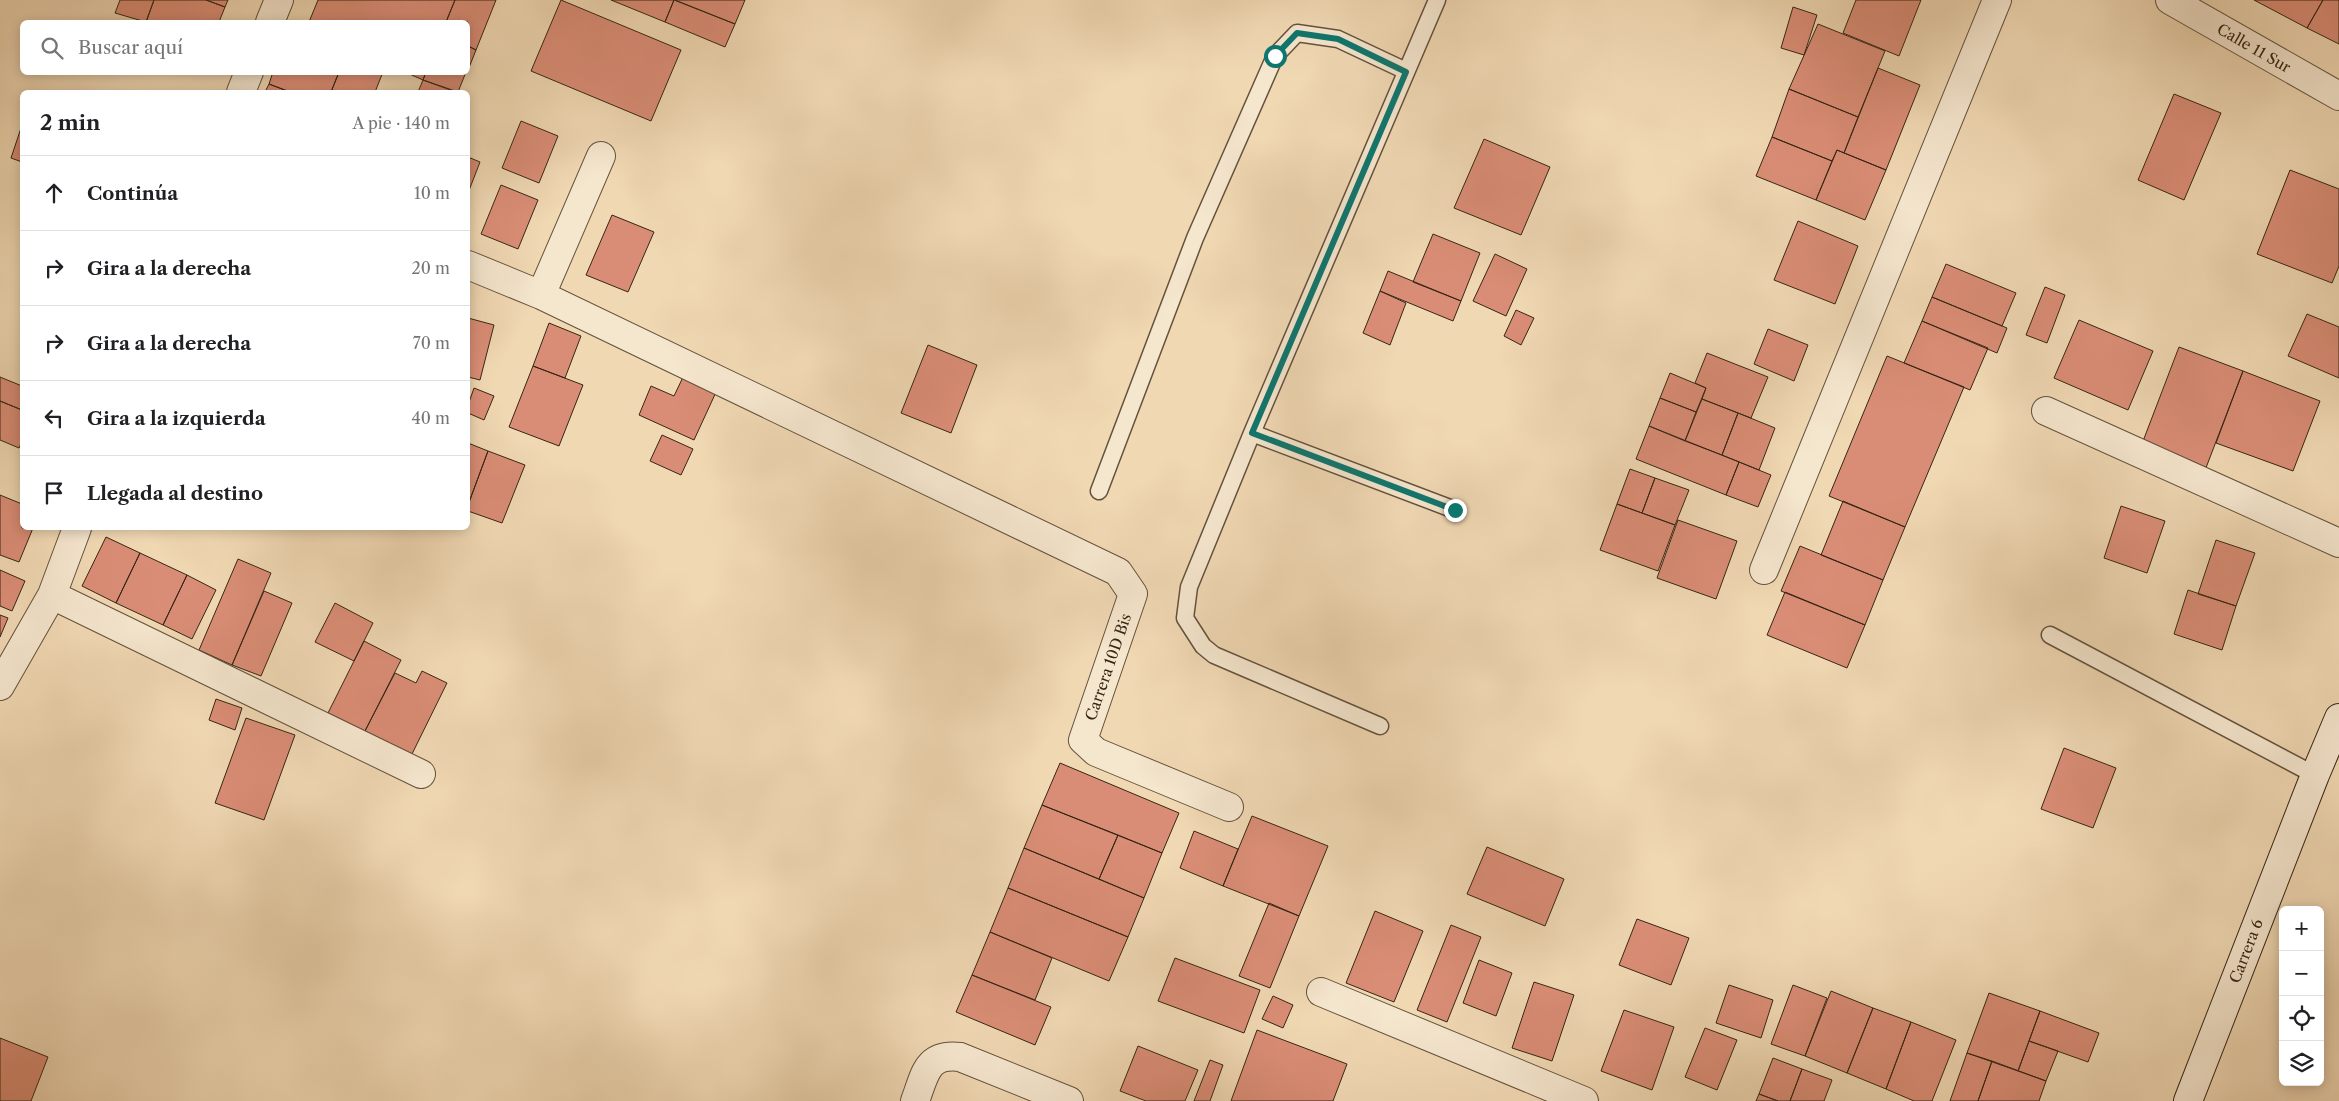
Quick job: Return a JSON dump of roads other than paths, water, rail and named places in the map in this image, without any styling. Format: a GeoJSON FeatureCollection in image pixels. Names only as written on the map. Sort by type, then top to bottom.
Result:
{"type":"FeatureCollection","features":[{"type":"Feature","properties":{"kind":"street"},"geometry":{"type":"LineString","coordinates":[[271,20],[279,0]]}},
{"type":"Feature","properties":{"kind":"street"},"geometry":{"type":"LineString","coordinates":[[1764,570],[1997,0]]}},
{"type":"Feature","properties":{"kind":"street","name":"Calle 11 Sur"},"geometry":{"type":"LineString","coordinates":[[2170,0],[2208,9],[2339,96]]}},
{"type":"Feature","properties":{"kind":"street"},"geometry":{"type":"LineString","coordinates":[[242,90],[248,75]]}},
{"type":"Feature","properties":{"kind":"street"},"geometry":{"type":"LineString","coordinates":[[470,266],[541,295],[601,156]]}},
{"type":"Feature","properties":{"kind":"street","name":"Carrera 10D Bis"},"geometry":{"type":"LineString","coordinates":[[541,295],[1118,572],[1133,594],[1083,740],[1096,752],[1229,807]]}},
{"type":"Feature","properties":{"kind":"street"},"geometry":{"type":"LineString","coordinates":[[2046,411],[2339,543]]}},
{"type":"Feature","properties":{"kind":"street"},"geometry":{"type":"LineString","coordinates":[[0,686],[52,595],[76,530]]}},
{"type":"Feature","properties":{"kind":"street"},"geometry":{"type":"LineString","coordinates":[[52,595],[420,774]]}},
{"type":"Feature","properties":{"kind":"street","name":"Carrera 6"},"geometry":{"type":"LineString","coordinates":[[2188,1101],[2339,718]]}},
{"type":"Feature","properties":{"kind":"street"},"geometry":{"type":"LineString","coordinates":[[1321,992],[1584,1101]]}},
{"type":"Feature","properties":{"kind":"street"},"geometry":{"type":"LineString","coordinates":[[915,1101],[928,1066],[935,1060],[949,1056],[960,1057],[1070,1101]]}},
{"type":"Feature","properties":{"kind":"lane"},"geometry":{"type":"LineString","coordinates":[[1380,726],[1214,654],[1203,646],[1185,618],[1189,587],[1252,433],[1437,0]]}},
{"type":"Feature","properties":{"kind":"lane"},"geometry":{"type":"LineString","coordinates":[[1099,491],[1195,238],[1275,56],[1297,33],[1338,39],[1406,72]]}},
{"type":"Feature","properties":{"kind":"lane"},"geometry":{"type":"LineString","coordinates":[[1252,433],[1455,510]]}},
{"type":"Feature","properties":{"kind":"lane"},"geometry":{"type":"LineString","coordinates":[[2050,635],[2315,775]]}}]}
